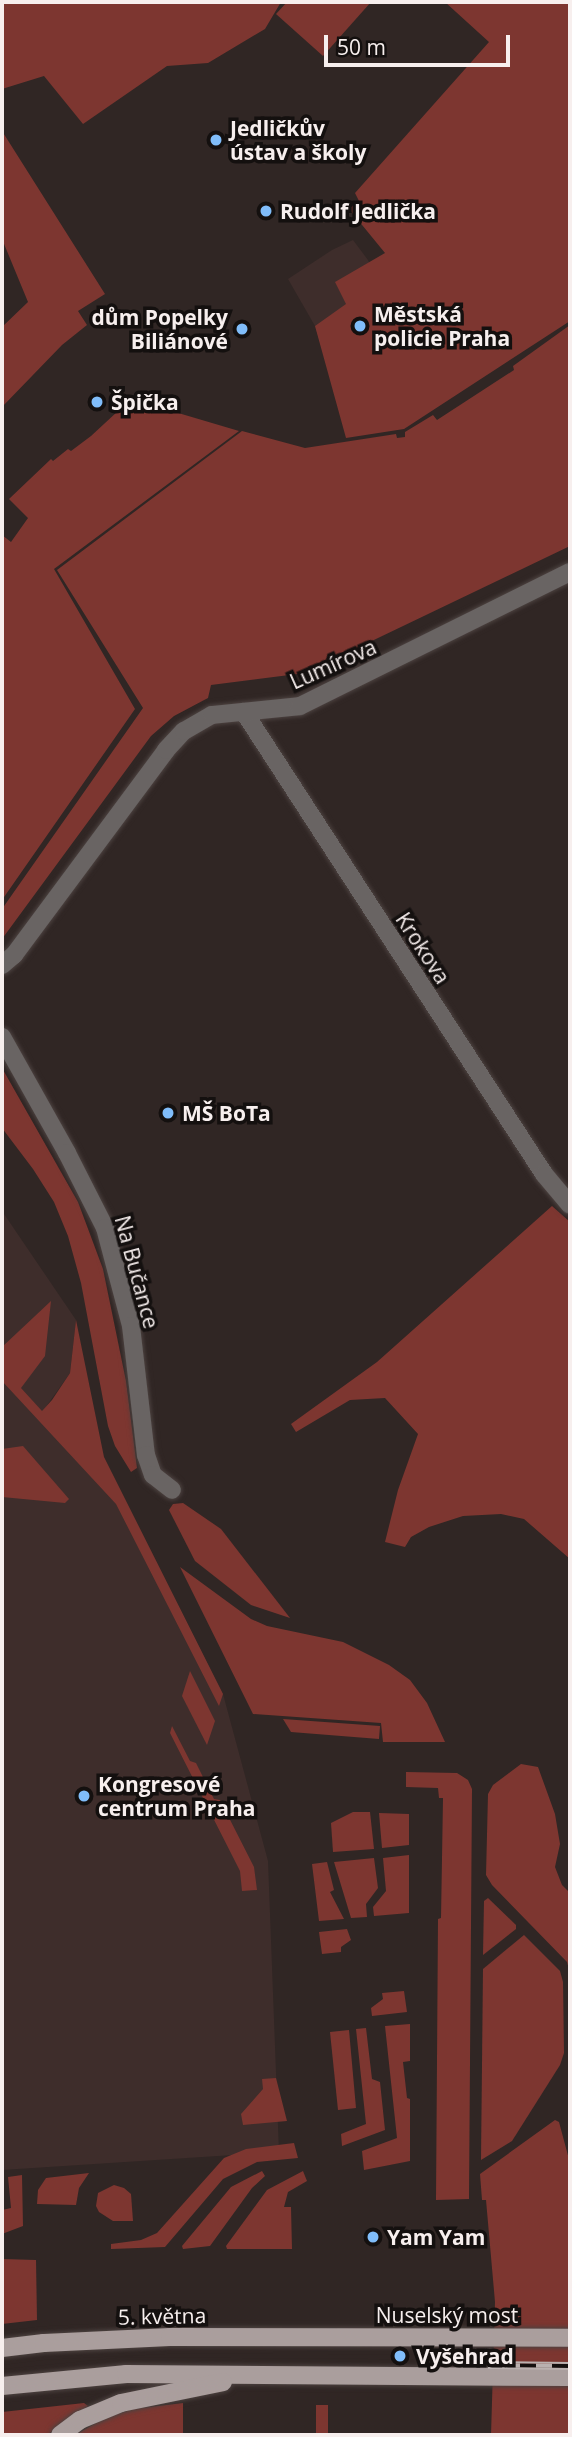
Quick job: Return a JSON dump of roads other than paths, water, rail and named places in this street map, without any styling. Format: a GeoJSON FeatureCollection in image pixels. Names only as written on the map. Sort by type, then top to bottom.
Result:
{"type":"FeatureCollection","features":[{"type":"Feature","properties":{"kind":"main road","name":"5. května"},"geometry":{"type":"LineString","coordinates":[[2,2348],[44,2343],[170,2337],[324,2337]]}},
{"type":"Feature","properties":{"kind":"main road","name":"Nuselský most"},"geometry":{"type":"LineString","coordinates":[[324,2337],[570,2338]]}},
{"type":"Feature","properties":{"kind":"main road"},"geometry":{"type":"LineString","coordinates":[[2,2342],[44,2343]]}},
{"type":"Feature","properties":{"kind":"main road"},"geometry":{"type":"LineString","coordinates":[[2,2386],[115,2374],[570,2377]]}},
{"type":"Feature","properties":{"kind":"main road"},"geometry":{"type":"LineString","coordinates":[[60,2435],[80,2420],[121,2403],[261,2375]]}},
{"type":"Feature","properties":{"kind":"street","name":"Lumírova"},"geometry":{"type":"LineString","coordinates":[[2,965],[14,955],[166,750],[184,731],[212,715],[300,706],[570,572]]}},
{"type":"Feature","properties":{"kind":"street","name":"Krokova"},"geometry":{"type":"LineString","coordinates":[[244,712],[544,1174],[568,1199]]}},
{"type":"Feature","properties":{"kind":"street","name":"Na Bučance"},"geometry":{"type":"LineString","coordinates":[[2,1037],[67,1153],[105,1228],[131,1326],[148,1466],[159,1482],[172,1490]]}},
{"type":"Feature","properties":{"kind":"railway"},"geometry":{"type":"LineString","coordinates":[[488,2365],[570,2366]]}},
{"type":"Feature","properties":{"kind":"place","name":"Jedličkův ústav a školy"},"geometry":{"type":"Point","coordinates":[216,140]}},
{"type":"Feature","properties":{"kind":"place","name":"Rudolf Jedlička"},"geometry":{"type":"Point","coordinates":[266,211]}},
{"type":"Feature","properties":{"kind":"place","name":"Městská policie Praha"},"geometry":{"type":"Point","coordinates":[360,326]}},
{"type":"Feature","properties":{"kind":"place","name":"dům Popelky Biliánové"},"geometry":{"type":"Point","coordinates":[242,329]}},
{"type":"Feature","properties":{"kind":"place","name":"Špička"},"geometry":{"type":"Point","coordinates":[97,402]}},
{"type":"Feature","properties":{"kind":"place","name":"MŠ BoTa"},"geometry":{"type":"Point","coordinates":[168,1113]}},
{"type":"Feature","properties":{"kind":"place","name":"Kongresové centrum Praha"},"geometry":{"type":"Point","coordinates":[84,1796]}},
{"type":"Feature","properties":{"kind":"place","name":"Yam Yam"},"geometry":{"type":"Point","coordinates":[373,2237]}},
{"type":"Feature","properties":{"kind":"place","name":"Vyšehrad"},"geometry":{"type":"Point","coordinates":[400,2356]}}]}
